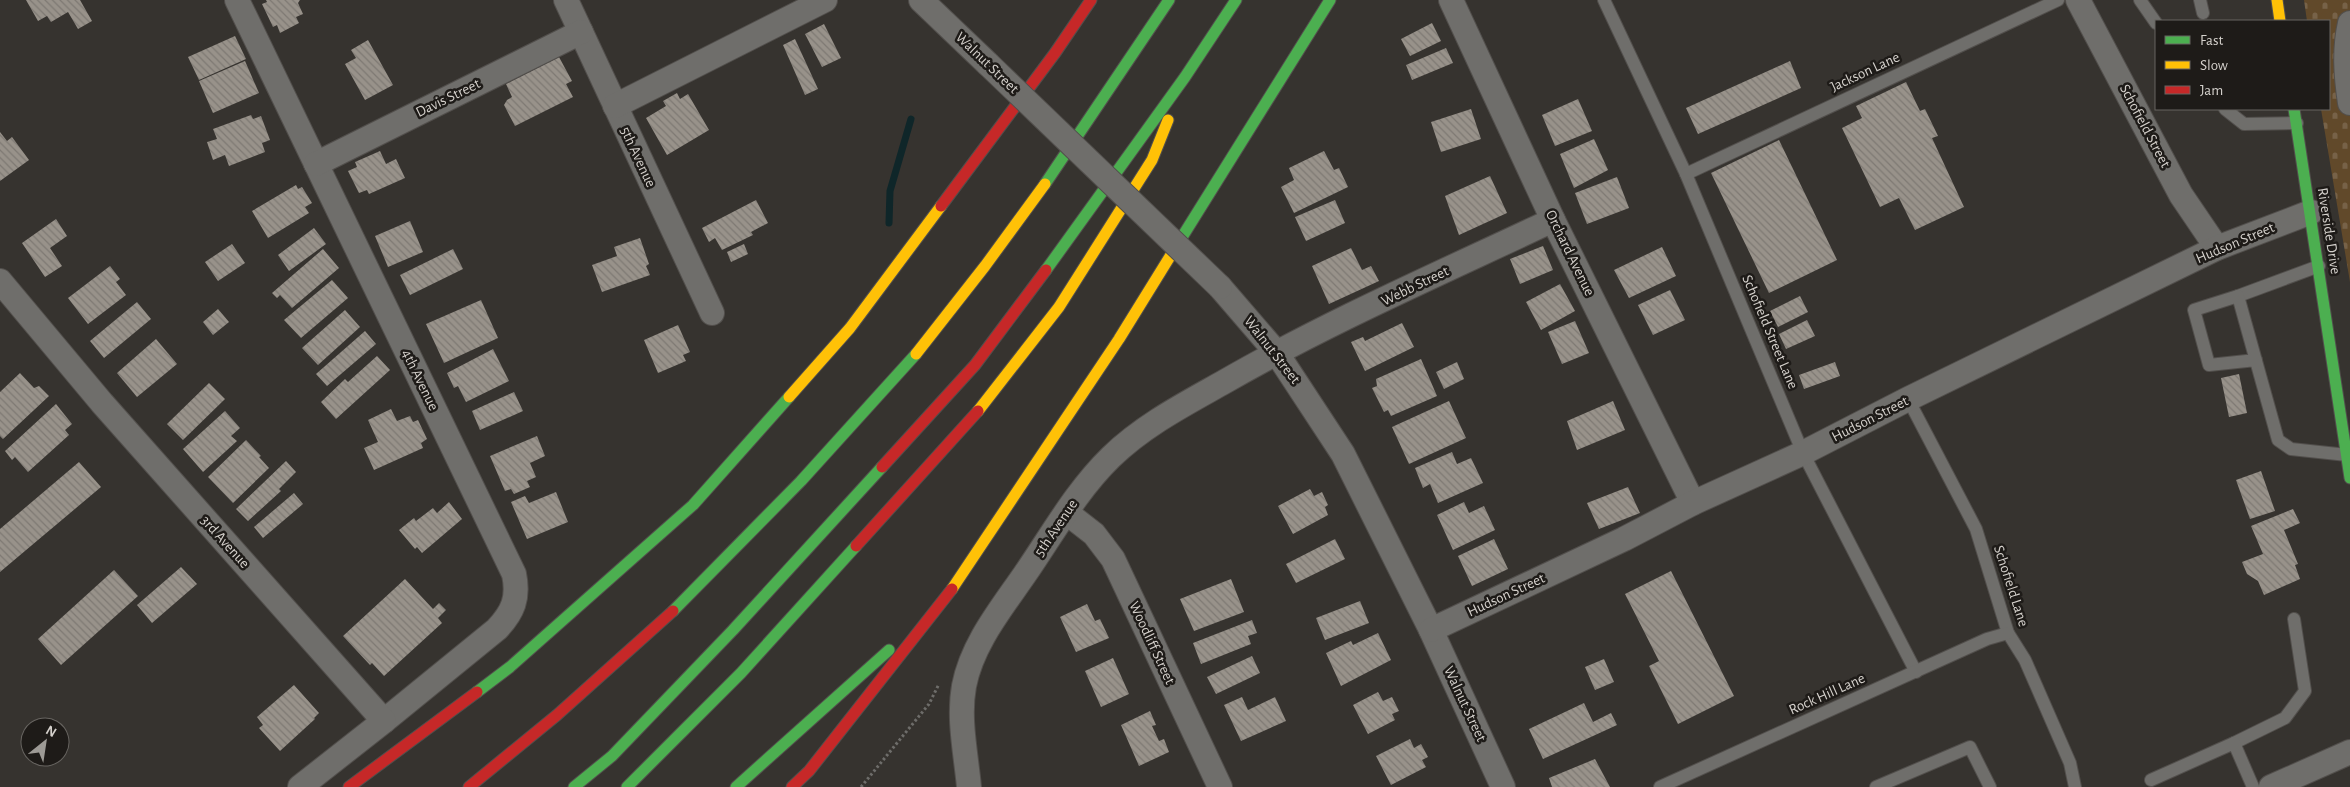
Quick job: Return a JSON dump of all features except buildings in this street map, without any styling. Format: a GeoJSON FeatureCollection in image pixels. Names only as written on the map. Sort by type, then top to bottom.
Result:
{"type":"FeatureCollection","features":[{"type":"Feature","properties":{"kind":"main road"},"geometry":{"type":"LineString","coordinates":[[349,787],[510,667],[693,505],[850,328],[1055,53],[1091,0]]}},
{"type":"Feature","properties":{"kind":"main road"},"geometry":{"type":"LineString","coordinates":[[469,787],[579,697],[678,607],[775,509],[853,426],[918,351],[1025,213],[1114,85],[1169,0]]}},
{"type":"Feature","properties":{"kind":"main road"},"geometry":{"type":"LineString","coordinates":[[574,787],[612,756],[733,630],[975,365],[1078,228],[1185,77],[1236,0]]}},
{"type":"Feature","properties":{"kind":"main road"},"geometry":{"type":"LineString","coordinates":[[792,787],[809,771],[947,598],[1119,339],[1330,0]]}},
{"type":"Feature","properties":{"kind":"main road"},"geometry":{"type":"LineString","coordinates":[[2277,0],[2280,20]]}},
{"type":"Feature","properties":{"kind":"main road"},"geometry":{"type":"LineString","coordinates":[[627,787],[741,674],[957,436],[1007,376],[1059,307],[1152,160],[1185,77]]}},
{"type":"Feature","properties":{"kind":"main road","name":"Riverside Drive"},"geometry":{"type":"LineString","coordinates":[[2294,110],[2319,266],[2344,393],[2350,478]]}},
{"type":"Feature","properties":{"kind":"main road"},"geometry":{"type":"LineString","coordinates":[[736,787],[947,598]]}},
{"type":"Feature","properties":{"kind":"street","name":"4th Avenue"},"geometry":{"type":"LineString","coordinates":[[237,0],[514,574],[517,588],[515,605],[509,616],[497,629],[384,721]]}},
{"type":"Feature","properties":{"kind":"street","name":"5th Avenue"},"geometry":{"type":"LineString","coordinates":[[566,0],[712,313]]}},
{"type":"Feature","properties":{"kind":"street"},"geometry":{"type":"LineString","coordinates":[[615,106],[825,0]]}},
{"type":"Feature","properties":{"kind":"street","name":"Walnut Street"},"geometry":{"type":"LineString","coordinates":[[921,0],[1220,287],[1276,352],[1343,454],[1431,630],[1503,787]]}},
{"type":"Feature","properties":{"kind":"street","name":"Orchard Avenue"},"geometry":{"type":"LineString","coordinates":[[1451,0],[1553,220],[1692,503]]}},
{"type":"Feature","properties":{"kind":"street","name":"Schofield Street"},"geometry":{"type":"LineString","coordinates":[[2078,0],[2181,196],[2217,248]]}},
{"type":"Feature","properties":{"kind":"street"},"geometry":{"type":"LineString","coordinates":[[2350,23],[2346,40],[2345,64],[2350,103]]}},
{"type":"Feature","properties":{"kind":"street","name":"Davis Street"},"geometry":{"type":"LineString","coordinates":[[316,164],[581,32]]}},
{"type":"Feature","properties":{"kind":"street","name":"Hudson Street"},"geometry":{"type":"LineString","coordinates":[[1431,630],[1624,539],[1692,503],[1802,453],[2217,248],[2311,212]]}},
{"type":"Feature","properties":{"kind":"street","name":"Webb Street"},"geometry":{"type":"LineString","coordinates":[[1276,352],[1553,220]]}},
{"type":"Feature","properties":{"kind":"street","name":"3rd Avenue"},"geometry":{"type":"LineString","coordinates":[[0,281],[102,402],[384,721]]}},
{"type":"Feature","properties":{"kind":"street","name":"5th Avenue"},"geometry":{"type":"LineString","coordinates":[[969,787],[962,707],[969,667],[987,630],[1067,512],[1096,472],[1131,439],[1164,416],[1276,352]]}},
{"type":"Feature","properties":{"kind":"street","name":"Woodliff Street"},"geometry":{"type":"LineString","coordinates":[[1067,512],[1094,534],[1113,559],[1220,787]]}},
{"type":"Feature","properties":{"kind":"street"},"geometry":{"type":"LineString","coordinates":[[300,787],[384,721]]}},
{"type":"Feature","properties":{"kind":"street"},"geometry":{"type":"LineString","coordinates":[[2271,787],[2350,752]]}},
{"type":"Feature","properties":{"kind":"lane","name":"Schofield Street Lane"},"geometry":{"type":"LineString","coordinates":[[1604,0],[1686,174],[1802,453],[1916,672]]}},
{"type":"Feature","properties":{"kind":"lane","name":"Jackson Lane"},"geometry":{"type":"LineString","coordinates":[[1686,174],[2058,0]]}},
{"type":"Feature","properties":{"kind":"lane"},"geometry":{"type":"LineString","coordinates":[[2140,0],[2155,22]]}},
{"type":"Feature","properties":{"kind":"lane"},"geometry":{"type":"LineString","coordinates":[[2200,0],[2203,13]]}},
{"type":"Feature","properties":{"kind":"lane"},"geometry":{"type":"LineString","coordinates":[[2226,110],[2244,124],[2296,123]]}},
{"type":"Feature","properties":{"kind":"lane"},"geometry":{"type":"LineString","coordinates":[[2256,360],[2209,365],[2194,310],[2319,266]]}},
{"type":"Feature","properties":{"kind":"lane"},"geometry":{"type":"LineString","coordinates":[[2238,296],[2278,440],[2291,449],[2347,455]]}},
{"type":"Feature","properties":{"kind":"lane","name":"Schofield Lane"},"geometry":{"type":"LineString","coordinates":[[1908,399],[1976,529],[2008,634],[2025,660],[2070,762],[2075,787]]}},
{"type":"Feature","properties":{"kind":"lane"},"geometry":{"type":"LineString","coordinates":[[2151,780],[2285,718],[2305,691],[2294,619]]}},
{"type":"Feature","properties":{"kind":"lane","name":"Rock Hill Lane"},"geometry":{"type":"LineString","coordinates":[[1660,787],[1987,639],[2008,634]]}},
{"type":"Feature","properties":{"kind":"lane"},"geometry":{"type":"LineString","coordinates":[[2234,743],[2253,787]]}},
{"type":"Feature","properties":{"kind":"lane"},"geometry":{"type":"LineString","coordinates":[[1876,787],[1970,747],[1990,787]]}},
{"type":"Feature","properties":{"kind":"green space"},"geometry":{"type":"Polygon","coordinates":[[[2304,0],[2350,0],[2350,282],[2321,110],[2330,110],[2330,20],[2307,20],[2304,0]]]}},
{"type":"Feature","properties":{"kind":"waterway"},"geometry":{"type":"LineString","coordinates":[[889,223],[890,191],[911,119]]}},
{"type":"Feature","properties":{"kind":"traffic: fast"},"geometry":{"type":"LineString","coordinates":[[1045,184],[1169,0]]}},
{"type":"Feature","properties":{"kind":"traffic: fast"},"geometry":{"type":"LineString","coordinates":[[1046,270],[1185,77],[1236,0]]}},
{"type":"Feature","properties":{"kind":"traffic: fast"},"geometry":{"type":"LineString","coordinates":[[1174,250],[1330,0]]}},
{"type":"Feature","properties":{"kind":"traffic: fast"},"geometry":{"type":"LineString","coordinates":[[2294,110],[2350,478]]}},
{"type":"Feature","properties":{"kind":"traffic: fast"},"geometry":{"type":"LineString","coordinates":[[673,611],[801,481],[916,354]]}},
{"type":"Feature","properties":{"kind":"traffic: fast"},"geometry":{"type":"LineString","coordinates":[[477,692],[510,667],[693,505],[789,397]]}},
{"type":"Feature","properties":{"kind":"traffic: fast"},"geometry":{"type":"LineString","coordinates":[[574,787],[612,756],[733,630],[882,467]]}},
{"type":"Feature","properties":{"kind":"traffic: fast"},"geometry":{"type":"LineString","coordinates":[[627,787],[741,673],[856,546]]}},
{"type":"Feature","properties":{"kind":"traffic: fast"},"geometry":{"type":"LineString","coordinates":[[736,787],[889,650]]}},
{"type":"Feature","properties":{"kind":"traffic: slow"},"geometry":{"type":"LineString","coordinates":[[2277,0],[2280,20]]}},
{"type":"Feature","properties":{"kind":"traffic: slow"},"geometry":{"type":"LineString","coordinates":[[978,411],[1059,307],[1152,160],[1168,120]]}},
{"type":"Feature","properties":{"kind":"traffic: slow"},"geometry":{"type":"LineString","coordinates":[[916,354],[985,266],[1045,184]]}},
{"type":"Feature","properties":{"kind":"traffic: slow"},"geometry":{"type":"LineString","coordinates":[[789,397],[850,328],[941,206]]}},
{"type":"Feature","properties":{"kind":"traffic: slow"},"geometry":{"type":"LineString","coordinates":[[952,589],[1119,339],[1174,250]]}},
{"type":"Feature","properties":{"kind":"traffic: jam"},"geometry":{"type":"LineString","coordinates":[[941,206],[1055,53],[1091,0]]}},
{"type":"Feature","properties":{"kind":"traffic: jam"},"geometry":{"type":"LineString","coordinates":[[882,467],[975,365],[1046,270]]}},
{"type":"Feature","properties":{"kind":"traffic: jam"},"geometry":{"type":"LineString","coordinates":[[856,546],[978,411]]}},
{"type":"Feature","properties":{"kind":"traffic: jam"},"geometry":{"type":"LineString","coordinates":[[792,787],[809,771],[952,589]]}},
{"type":"Feature","properties":{"kind":"traffic: jam"},"geometry":{"type":"LineString","coordinates":[[469,787],[557,715],[673,611]]}},
{"type":"Feature","properties":{"kind":"traffic: jam"},"geometry":{"type":"LineString","coordinates":[[349,787],[477,692]]}}]}
